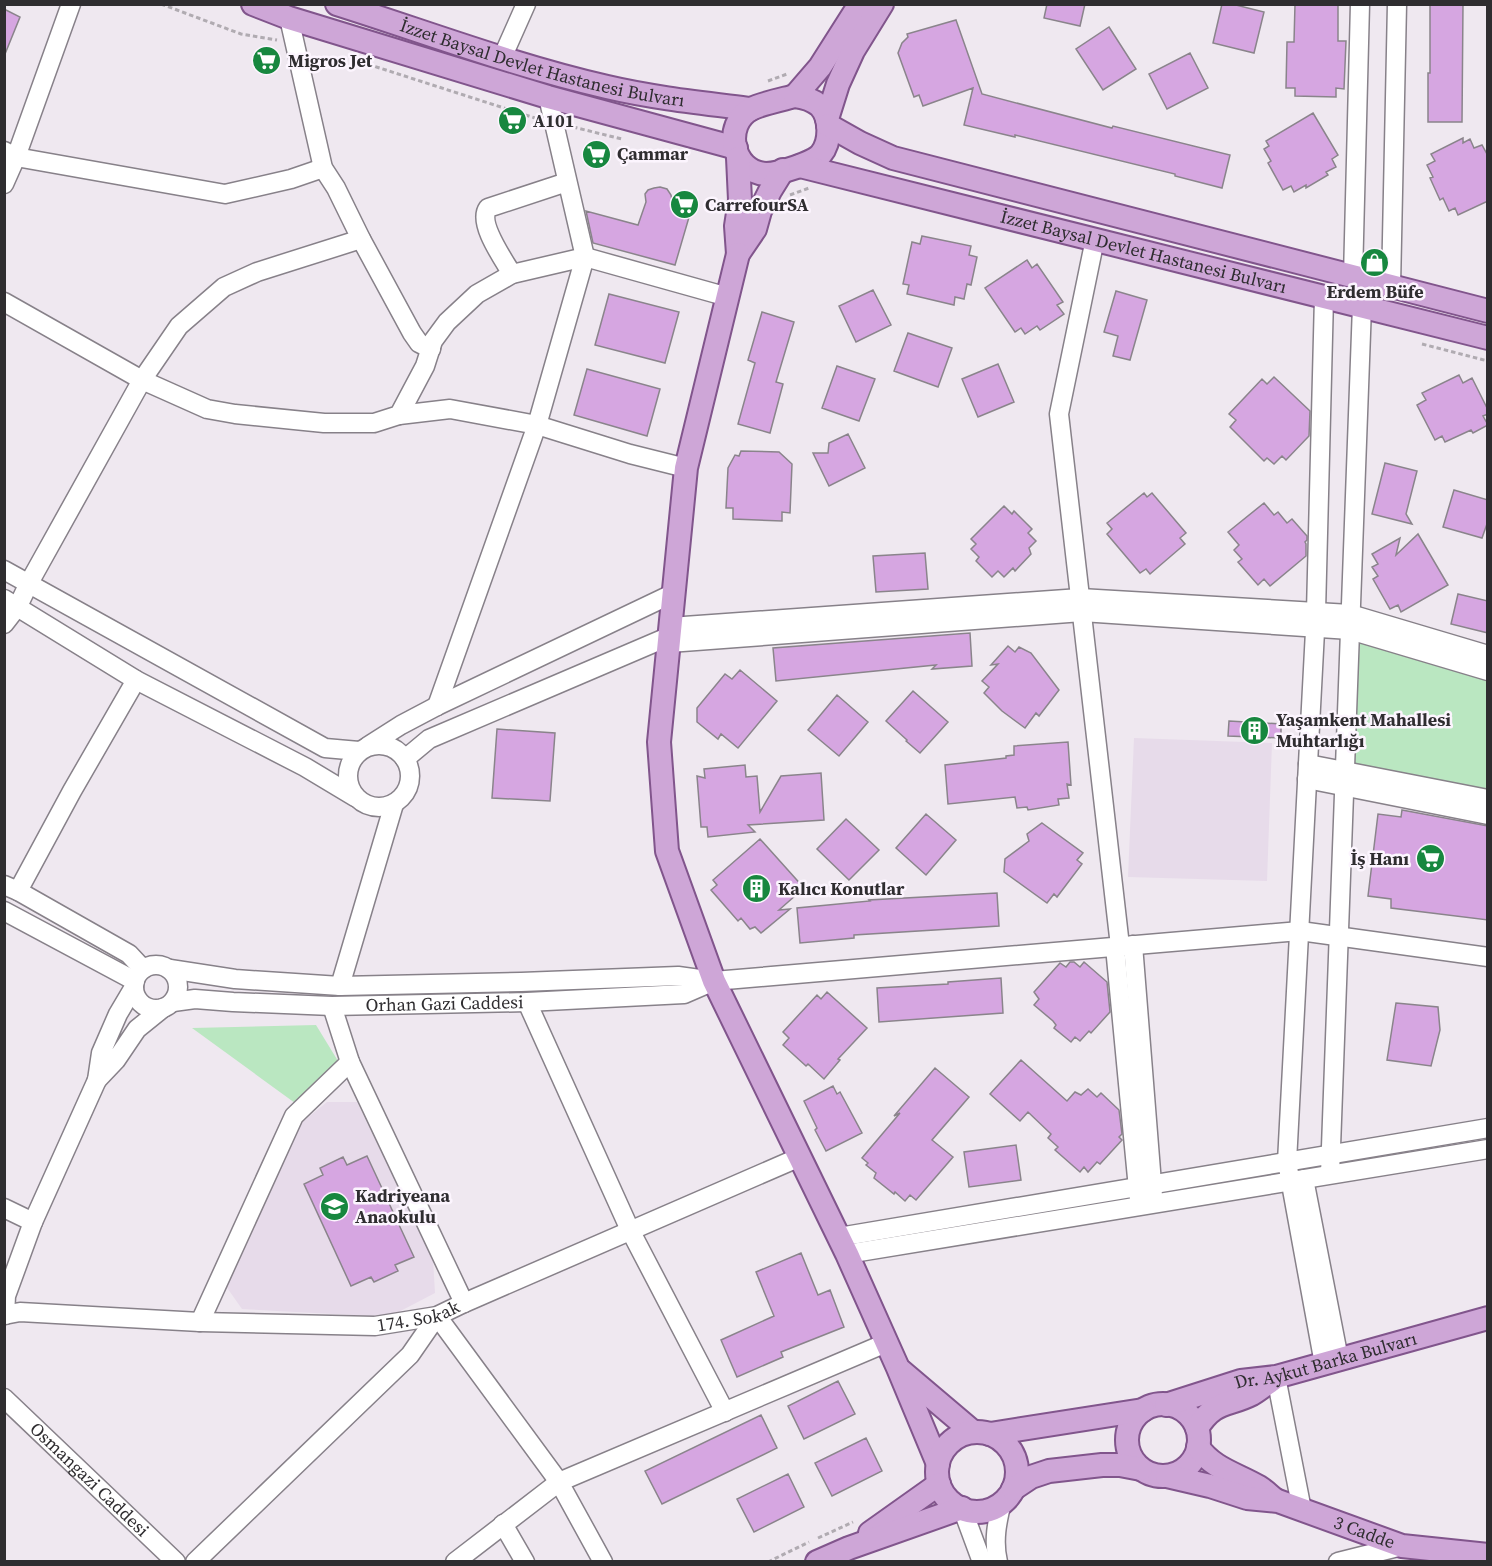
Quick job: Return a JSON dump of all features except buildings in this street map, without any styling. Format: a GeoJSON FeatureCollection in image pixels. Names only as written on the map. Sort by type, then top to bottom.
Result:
{"type":"FeatureCollection","features":[{"type":"Feature","properties":{"kind":"main road","name":"İzzet Baysal Devlet Hastanesi Bulvarı"},"geometry":{"type":"LineString","coordinates":[[253,4],[289,18],[548,98],[737,153],[743,165],[757,173],[769,174],[791,168],[1095,239],[1488,338]]}},
{"type":"Feature","properties":{"kind":"main road"},"geometry":{"type":"LineString","coordinates":[[795,96],[820,67],[860,4]]}},
{"type":"Feature","properties":{"kind":"main road"},"geometry":{"type":"LineString","coordinates":[[738,254],[755,229],[760,211],[770,191],[791,168],[809,163],[821,155],[827,144],[829,132],[827,122],[838,84],[853,51],[882,4]]}},
{"type":"Feature","properties":{"kind":"main road","name":"İzzet Baysal Devlet Hastanesi Bulvarı"},"geometry":{"type":"LineString","coordinates":[[350,6],[502,58],[606,87],[751,109],[795,96],[805,97],[820,106],[827,122],[860,143],[893,158],[1488,311]]}},
{"type":"Feature","properties":{"kind":"main road"},"geometry":{"type":"LineString","coordinates":[[751,109],[742,116],[736,125],[734,134],[740,200],[736,226],[738,254],[687,468],[659,742],[667,851],[714,981],[843,1245],[898,1368],[939,1474],[944,1494],[952,1502],[972,1511],[983,1511],[993,1508],[1031,1477],[1049,1471],[1102,1465],[1120,1465],[1141,1469],[1156,1475],[1210,1486],[1247,1498],[1278,1501]]}},
{"type":"Feature","properties":{"kind":"main road","name":"Dr. Aykut Barka Bulvarı"},"geometry":{"type":"LineString","coordinates":[[1166,1405],[1242,1381],[1276,1377],[1488,1318]]}},
{"type":"Feature","properties":{"kind":"main road"},"geometry":{"type":"LineString","coordinates":[[898,1368],[981,1433],[998,1438],[1006,1444],[1016,1461],[1017,1470],[1016,1480],[1007,1496]]}},
{"type":"Feature","properties":{"kind":"main road"},"geometry":{"type":"LineString","coordinates":[[1167,1476],[1184,1469],[1195,1456],[1197,1438],[1205,1416],[1215,1407],[1254,1393],[1276,1377]]}},
{"type":"Feature","properties":{"kind":"main road"},"geometry":{"type":"LineString","coordinates":[[939,1474],[939,1459],[945,1448],[962,1435],[1166,1405],[1176,1407],[1192,1419],[1205,1457],[1215,1465],[1259,1487],[1278,1501]]}},
{"type":"Feature","properties":{"kind":"main road"},"geometry":{"type":"LineString","coordinates":[[1141,1469],[1130,1454],[1127,1436],[1131,1424],[1143,1410]]}},
{"type":"Feature","properties":{"kind":"main road"},"geometry":{"type":"LineString","coordinates":[[849,1548],[939,1474]]}},
{"type":"Feature","properties":{"kind":"main road","name":"3 Cadde"},"geometry":{"type":"LineString","coordinates":[[1278,1501],[1402,1546],[1488,1555]]}},
{"type":"Feature","properties":{"kind":"main road"},"geometry":{"type":"LineString","coordinates":[[817,1562],[849,1548],[962,1508]]}},
{"type":"Feature","properties":{"kind":"street"},"geometry":{"type":"LineString","coordinates":[[4,184],[10,154],[71,4]]}},
{"type":"Feature","properties":{"kind":"street"},"geometry":{"type":"LineString","coordinates":[[502,58],[526,4]]}},
{"type":"Feature","properties":{"kind":"street"},"geometry":{"type":"LineString","coordinates":[[1353,277],[1360,4]]}},
{"type":"Feature","properties":{"kind":"street"},"geometry":{"type":"LineString","coordinates":[[1391,286],[1397,4]]}},
{"type":"Feature","properties":{"kind":"street"},"geometry":{"type":"LineString","coordinates":[[289,18],[323,168],[336,188],[412,333],[419,343],[430,350]]}},
{"type":"Feature","properties":{"kind":"street"},"geometry":{"type":"LineString","coordinates":[[437,706],[537,424],[585,257],[548,98]]}},
{"type":"Feature","properties":{"kind":"street"},"geometry":{"type":"LineString","coordinates":[[10,154],[225,194],[291,179],[323,168]]}},
{"type":"Feature","properties":{"kind":"street"},"geometry":{"type":"LineString","coordinates":[[512,274],[488,230],[484,219],[485,212],[488,208],[567,182]]}},
{"type":"Feature","properties":{"kind":"street"},"geometry":{"type":"LineString","coordinates":[[4,624],[11,603],[29,584],[142,380],[179,326],[224,287],[257,272],[361,239]]}},
{"type":"Feature","properties":{"kind":"street"},"geometry":{"type":"LineString","coordinates":[[1095,239],[1059,414],[1123,946],[1147,1204]]}},
{"type":"Feature","properties":{"kind":"street"},"geometry":{"type":"LineString","coordinates":[[399,415],[425,366],[434,341],[447,322],[460,307],[477,294],[512,274],[585,257],[728,297]]}},
{"type":"Feature","properties":{"kind":"street"},"geometry":{"type":"LineString","coordinates":[[1324,297],[1316,620],[1287,1162],[1298,1180],[1332,1362]]}},
{"type":"Feature","properties":{"kind":"street"},"geometry":{"type":"LineString","coordinates":[[4,302],[142,380],[207,409],[324,423],[374,423],[399,415],[450,409],[537,424],[630,454],[687,468]]}},
{"type":"Feature","properties":{"kind":"street"},"geometry":{"type":"LineString","coordinates":[[1330,1174],[1362,306]]}},
{"type":"Feature","properties":{"kind":"street"},"geometry":{"type":"LineString","coordinates":[[4,570],[326,748],[364,749],[378,745],[388,746],[398,751],[409,768],[408,788],[394,804],[384,807],[363,804],[305,767],[136,680],[11,603]]}},
{"type":"Feature","properties":{"kind":"street"},"geometry":{"type":"LineString","coordinates":[[355,797],[347,778],[352,759],[401,725],[674,593]]}},
{"type":"Feature","properties":{"kind":"street"},"geometry":{"type":"LineString","coordinates":[[405,759],[429,739],[670,635],[1081,605],[1350,622],[1488,655]]}},
{"type":"Feature","properties":{"kind":"street"},"geometry":{"type":"LineString","coordinates":[[1350,622],[1488,671]]}},
{"type":"Feature","properties":{"kind":"street"},"geometry":{"type":"LineString","coordinates":[[136,680],[72,791],[11,888],[129,954],[137,979],[135,994],[144,1005],[150,1008],[168,1005]]}},
{"type":"Feature","properties":{"kind":"street"},"geometry":{"type":"LineString","coordinates":[[1308,772],[1488,815]]}},
{"type":"Feature","properties":{"kind":"street"},"geometry":{"type":"LineString","coordinates":[[1344,780],[1488,799]]}},
{"type":"Feature","properties":{"kind":"street"},"geometry":{"type":"LineString","coordinates":[[340,986],[394,804]]}},
{"type":"Feature","properties":{"kind":"street"},"geometry":{"type":"LineString","coordinates":[[4,911],[137,979]]}},
{"type":"Feature","properties":{"kind":"street"},"geometry":{"type":"LineString","coordinates":[[170,969],[235,979],[340,986],[678,976],[714,981],[1299,931],[1488,957]]}},
{"type":"Feature","properties":{"kind":"street"},"geometry":{"type":"LineString","coordinates":[[5,1315],[6,1296],[33,1222],[97,1080],[101,1053],[118,1014],[137,979],[151,965],[156,964],[170,969],[178,981],[178,988],[168,1005],[137,1029],[116,1060],[97,1080]]}},
{"type":"Feature","properties":{"kind":"street","name":"Orhan Gazi Caddesi"},"geometry":{"type":"LineString","coordinates":[[168,1005],[195,999],[332,1006],[527,1002],[684,994],[714,981]]}},
{"type":"Feature","properties":{"kind":"street"},"geometry":{"type":"LineString","coordinates":[[527,1002],[630,1230],[725,1412]]}},
{"type":"Feature","properties":{"kind":"street"},"geometry":{"type":"LineString","coordinates":[[332,1006],[350,1062],[464,1303]]}},
{"type":"Feature","properties":{"kind":"street"},"geometry":{"type":"LineString","coordinates":[[200,1322],[294,1116],[350,1062]]}},
{"type":"Feature","properties":{"kind":"street"},"geometry":{"type":"LineString","coordinates":[[843,1245],[1145,1185],[1488,1128]]}},
{"type":"Feature","properties":{"kind":"street"},"geometry":{"type":"LineString","coordinates":[[843,1245],[1147,1204],[1488,1149]]}},
{"type":"Feature","properties":{"kind":"street","name":"174. Sokak"},"geometry":{"type":"LineString","coordinates":[[5,1315],[20,1312],[200,1322],[375,1326],[437,1316],[800,1157]]}},
{"type":"Feature","properties":{"kind":"street"},"geometry":{"type":"LineString","coordinates":[[4,1208],[33,1222]]}},
{"type":"Feature","properties":{"kind":"street"},"geometry":{"type":"LineString","coordinates":[[195,1562],[410,1355],[437,1316],[559,1482],[603,1562]]}},
{"type":"Feature","properties":{"kind":"street"},"geometry":{"type":"LineString","coordinates":[[455,1562],[559,1482],[886,1343]]}},
{"type":"Feature","properties":{"kind":"street"},"geometry":{"type":"LineString","coordinates":[[1276,1377],[1302,1510]]}},
{"type":"Feature","properties":{"kind":"street","name":"Osmangazi Caddesi"},"geometry":{"type":"LineString","coordinates":[[4,1398],[176,1562]]}},
{"type":"Feature","properties":{"kind":"street"},"geometry":{"type":"LineString","coordinates":[[998,1562],[995,1543],[996,1523],[1007,1496]]}},
{"type":"Feature","properties":{"kind":"street"},"geometry":{"type":"LineString","coordinates":[[962,1508],[982,1562]]}},
{"type":"Feature","properties":{"kind":"street"},"geometry":{"type":"LineString","coordinates":[[503,1524],[525,1562]]}},
{"type":"Feature","properties":{"kind":"street"},"geometry":{"type":"LineString","coordinates":[[1338,1562],[1402,1546]]}},
{"type":"Feature","properties":{"kind":"path"},"geometry":{"type":"LineString","coordinates":[[768,1562],[854,1522]]}},
{"type":"Feature","properties":{"kind":"shaded area"},"geometry":{"type":"Polygon","coordinates":[[[1134,738],[1272,743],[1267,881],[1128,877],[1134,738]]]}},
{"type":"Feature","properties":{"kind":"shaded area","name":"Kadriyeana Anaokulu"},"geometry":{"type":"Polygon","coordinates":[[[327,1102],[357,1102],[433,1259],[435,1293],[389,1317],[242,1309],[223,1282],[301,1123],[327,1102]]]}},
{"type":"Feature","properties":{"kind":"green space"},"geometry":{"type":"Polygon","coordinates":[[[1360,638],[1487,676],[1487,793],[1353,769],[1360,638]]]}},
{"type":"Feature","properties":{"kind":"green space"},"geometry":{"type":"Polygon","coordinates":[[[316,1025],[338,1061],[295,1103],[192,1028],[316,1025]]]}},
{"type":"Feature","properties":{"kind":"place","name":"Migros Jet"},"geometry":{"type":"Point","coordinates":[267,61]}},
{"type":"Feature","properties":{"kind":"place","name":"A101"},"geometry":{"type":"Point","coordinates":[512,121]}},
{"type":"Feature","properties":{"kind":"place","name":"Çammar"},"geometry":{"type":"Point","coordinates":[596,154]}},
{"type":"Feature","properties":{"kind":"place","name":"CarrefourSA"},"geometry":{"type":"Point","coordinates":[684,205]}},
{"type":"Feature","properties":{"kind":"place","name":"Erdem Büfe"},"geometry":{"type":"Point","coordinates":[1375,263]}},
{"type":"Feature","properties":{"kind":"place","name":"Yaşamkent Mahallesi Muhtarlığı"},"geometry":{"type":"Point","coordinates":[1255,730]}},
{"type":"Feature","properties":{"kind":"place","name":"İş Hanı"},"geometry":{"type":"Point","coordinates":[1430,859]}},
{"type":"Feature","properties":{"kind":"place","name":"Kalıcı Konutlar"},"geometry":{"type":"Point","coordinates":[757,889]}},
{"type":"Feature","properties":{"kind":"place","name":"Kadriyeana Anaokulu"},"geometry":{"type":"Point","coordinates":[334,1206]}}]}
